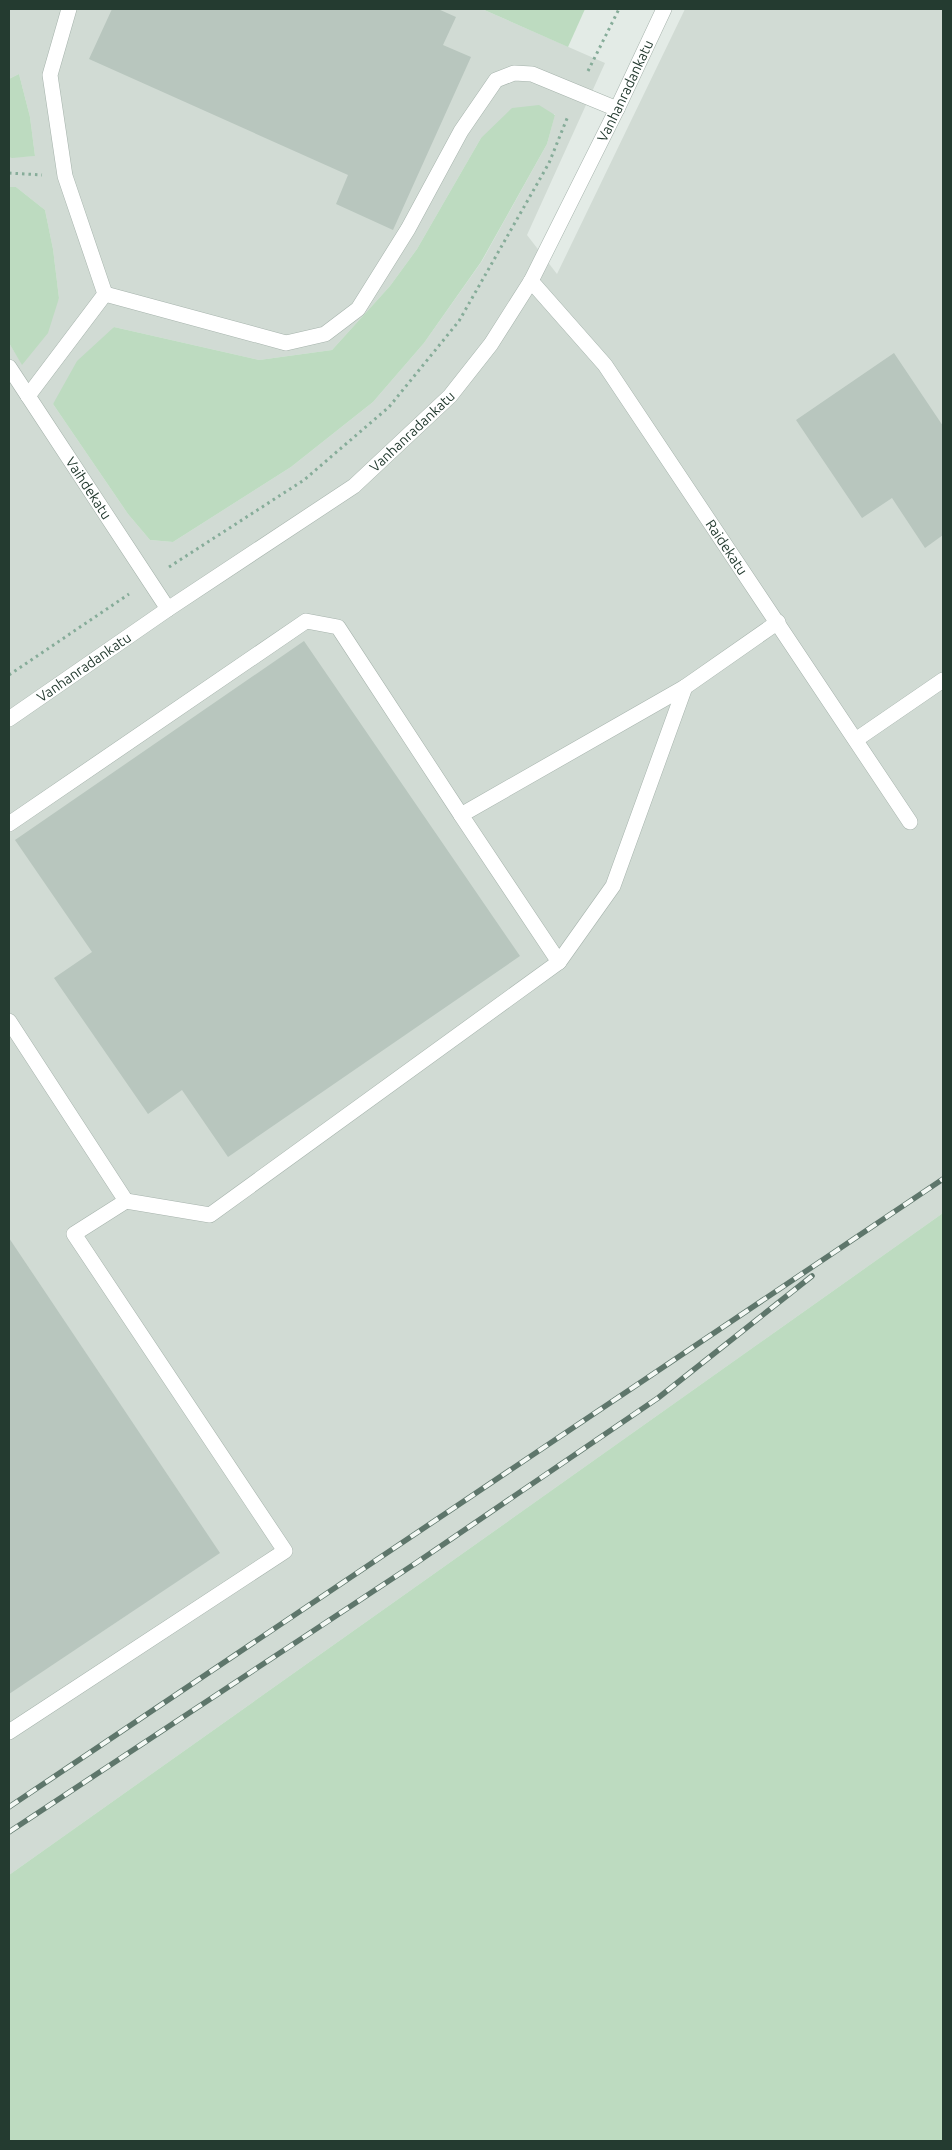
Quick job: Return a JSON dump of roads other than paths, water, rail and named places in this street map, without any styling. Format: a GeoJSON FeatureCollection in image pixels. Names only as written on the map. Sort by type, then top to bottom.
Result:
{"type":"FeatureCollection","features":[{"type":"Feature","properties":{"kind":"street"},"geometry":{"type":"LineString","coordinates":[[69,9],[50,75],[65,176],[106,294]]}},
{"type":"Feature","properties":{"kind":"street","name":"Vanhanradankatu"},"geometry":{"type":"LineString","coordinates":[[9,719],[168,609],[354,486],[450,396],[491,344],[531,281],[617,109],[664,9]]}},
{"type":"Feature","properties":{"kind":"street"},"geometry":{"type":"LineString","coordinates":[[106,294],[286,343],[325,334],[358,309],[408,229],[461,130],[496,80],[514,73],[532,74],[617,109]]}},
{"type":"Feature","properties":{"kind":"street","name":"Raidekatu"},"geometry":{"type":"LineString","coordinates":[[531,281],[605,365],[857,739],[910,822]]}},
{"type":"Feature","properties":{"kind":"street"},"geometry":{"type":"LineString","coordinates":[[28,396],[106,294]]}},
{"type":"Feature","properties":{"kind":"street","name":"Vaihdekatu"},"geometry":{"type":"LineString","coordinates":[[9,367],[168,609]]}},
{"type":"Feature","properties":{"kind":"street"},"geometry":{"type":"LineString","coordinates":[[9,824],[306,621],[338,627],[559,962]]}},
{"type":"Feature","properties":{"kind":"street"},"geometry":{"type":"LineString","coordinates":[[461,815],[685,687],[778,622]]}},
{"type":"Feature","properties":{"kind":"street"},"geometry":{"type":"LineString","coordinates":[[857,739],[943,680]]}},
{"type":"Feature","properties":{"kind":"street"},"geometry":{"type":"LineString","coordinates":[[9,1732],[285,1550],[74,1234],[126,1201],[210,1215],[559,962],[613,886],[685,687]]}},
{"type":"Feature","properties":{"kind":"street"},"geometry":{"type":"LineString","coordinates":[[9,1021],[126,1201]]}},
{"type":"Feature","properties":{"kind":"railway"},"geometry":{"type":"LineString","coordinates":[[9,1807],[943,1179]]}},
{"type":"Feature","properties":{"kind":"railway"},"geometry":{"type":"LineString","coordinates":[[9,1832],[416,1563],[658,1398],[812,1276]]}}]}
